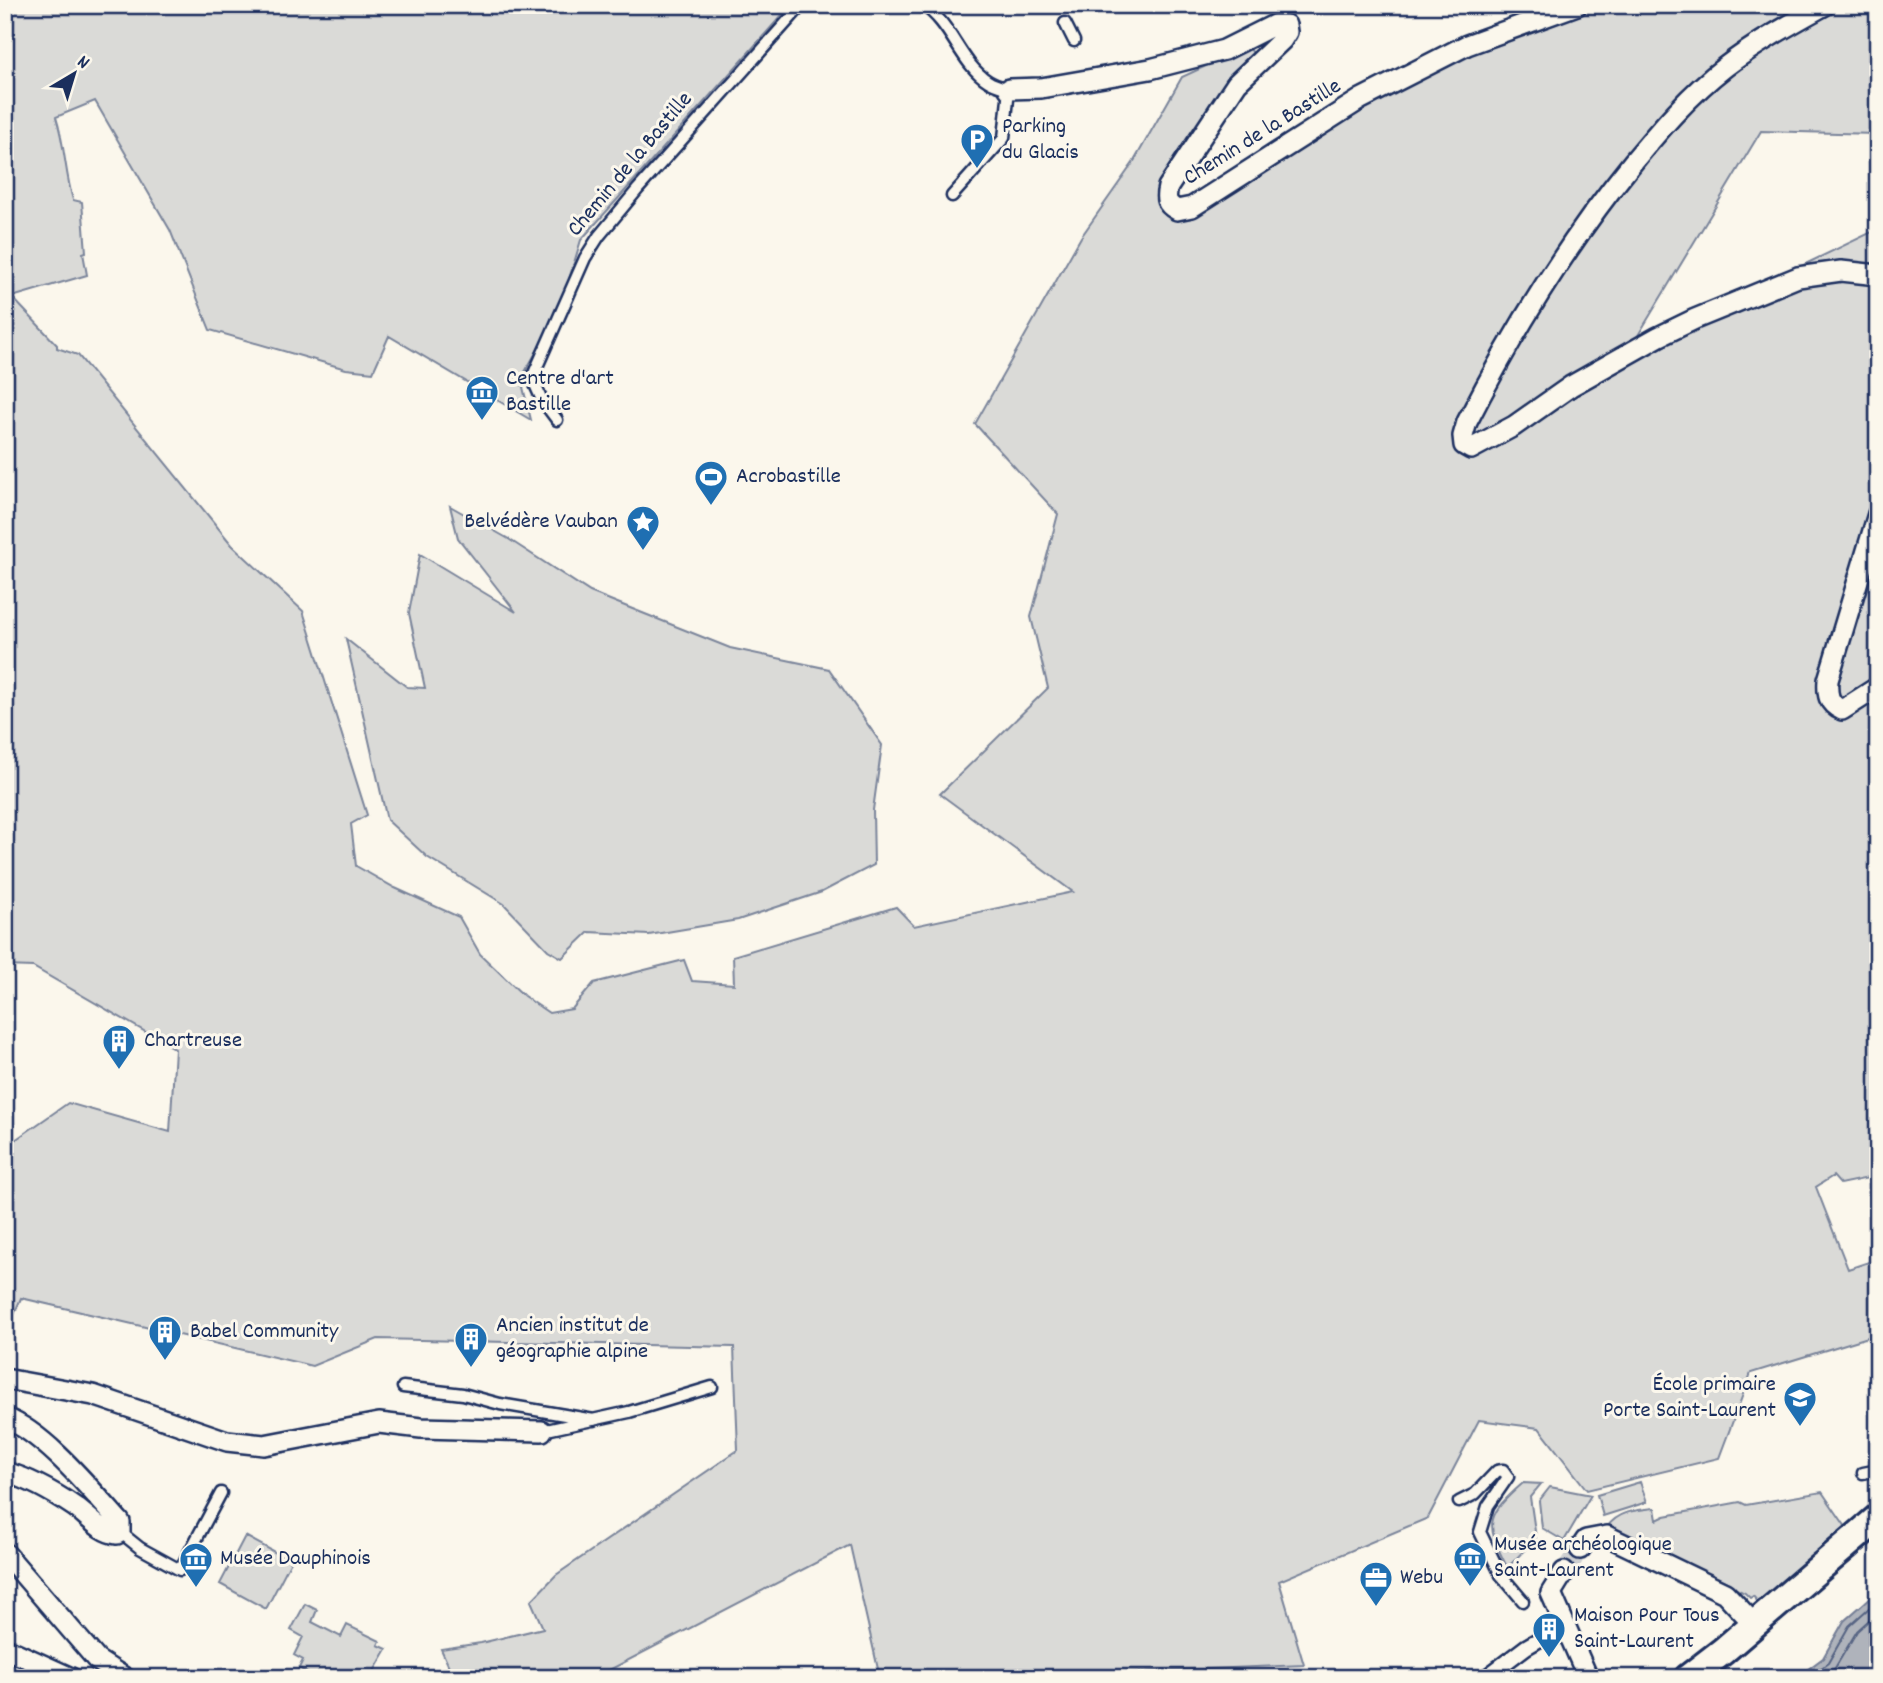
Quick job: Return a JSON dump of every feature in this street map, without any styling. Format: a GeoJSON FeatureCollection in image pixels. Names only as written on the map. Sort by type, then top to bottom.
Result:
{"type":"FeatureCollection","features":[{"type":"Feature","properties":{"kind":"main road"},"geometry":{"type":"LineString","coordinates":[[1688,1678],[1878,1518]]}},
{"type":"Feature","properties":{"kind":"street","name":"Chemin de la Bastille"},"geometry":{"type":"LineString","coordinates":[[1009,89],[1041,88],[1150,69],[1224,50],[1274,25],[1286,25],[1287,32],[1282,40],[1237,83],[1168,187],[1168,205],[1177,210],[1192,207],[1361,99],[1467,45],[1577,5]]}},
{"type":"Feature","properties":{"kind":"street"},"geometry":{"type":"LineString","coordinates":[[1825,5],[1725,66],[1671,117],[1639,155],[1576,237],[1517,330],[1467,422],[1463,436],[1464,445],[1471,449],[1489,441],[1572,386],[1695,319],[1798,277],[1840,271],[1878,275]]}},
{"type":"Feature","properties":{"kind":"street"},"geometry":{"type":"LineString","coordinates":[[1878,514],[1828,680],[1827,694],[1834,706],[1842,710],[1878,687]]}},
{"type":"Feature","properties":{"kind":"street"},"geometry":{"type":"LineString","coordinates":[[5,1380],[93,1395],[227,1441],[264,1445],[379,1423],[421,1428],[542,1431]]}},
{"type":"Feature","properties":{"kind":"street"},"geometry":{"type":"LineString","coordinates":[[5,1418],[26,1428],[48,1447],[120,1522],[120,1532],[107,1532],[75,1507],[30,1480],[5,1472]]}},
{"type":"Feature","properties":{"kind":"street"},"geometry":{"type":"LineString","coordinates":[[1590,1538],[1607,1536],[1725,1593],[1754,1624]]}},
{"type":"Feature","properties":{"kind":"street"},"geometry":{"type":"LineString","coordinates":[[5,1553],[97,1660],[125,1678]]}},
{"type":"Feature","properties":{"kind":"street"},"geometry":{"type":"LineString","coordinates":[[1563,1572],[1550,1593],[1588,1678]]}},
{"type":"Feature","properties":{"kind":"street"},"geometry":{"type":"LineString","coordinates":[[1485,1678],[1526,1647],[1564,1625]]}},
{"type":"Feature","properties":{"kind":"street"},"geometry":{"type":"LineString","coordinates":[[5,1648],[71,1678]]}},
{"type":"Feature","properties":{"kind":"lane","name":"Chemin de la Bastille"},"geometry":{"type":"LineString","coordinates":[[555,417],[542,400],[533,378],[585,258],[638,189],[802,5]]}},
{"type":"Feature","properties":{"kind":"lane","name":"Chemin de la Bastille"},"geometry":{"type":"LineString","coordinates":[[923,5],[936,14],[977,73],[990,83],[1009,89]]}},
{"type":"Feature","properties":{"kind":"lane"},"geometry":{"type":"LineString","coordinates":[[1065,23],[1074,41]]}},
{"type":"Feature","properties":{"kind":"lane"},"geometry":{"type":"LineString","coordinates":[[952,196],[1004,138],[1009,89]]}},
{"type":"Feature","properties":{"kind":"lane"},"geometry":{"type":"LineString","coordinates":[[403,1387],[463,1394],[500,1404],[594,1420]]}},
{"type":"Feature","properties":{"kind":"lane"},"geometry":{"type":"LineString","coordinates":[[542,1431],[594,1420],[712,1387]]}},
{"type":"Feature","properties":{"kind":"lane"},"geometry":{"type":"LineString","coordinates":[[1458,1502],[1475,1494],[1497,1471],[1503,1470],[1508,1477],[1488,1506],[1480,1532],[1501,1575],[1522,1601]]}},
{"type":"Feature","properties":{"kind":"lane"},"geometry":{"type":"LineString","coordinates":[[1863,1473],[1878,1470]]}},
{"type":"Feature","properties":{"kind":"lane"},"geometry":{"type":"LineString","coordinates":[[120,1532],[140,1548],[180,1570],[221,1493]]}},
{"type":"Feature","properties":{"kind":"shaded area"},"geometry":{"type":"Polygon","coordinates":[[[5,5],[791,5],[581,240],[559,312],[521,379],[531,420],[389,336],[373,372],[346,369],[210,330],[170,230],[95,101],[56,117],[73,200],[82,202],[86,252],[83,253],[87,275],[12,297],[57,348],[78,355],[232,545],[303,611],[367,815],[351,824],[356,866],[395,888],[459,917],[480,954],[524,996],[549,1013],[572,1009],[594,983],[684,960],[692,981],[734,984],[733,956],[896,907],[914,926],[1073,892],[940,794],[1048,688],[1031,617],[1058,514],[975,424],[1081,237],[1133,163],[1182,77],[1245,48],[1253,53],[1168,187],[1177,210],[1361,99],[1577,5],[1878,5],[1878,137],[1876,134],[1761,131],[1637,337],[1793,270],[1878,229],[1878,1176],[1840,1184],[1833,1176],[1816,1187],[1848,1269],[1878,1259],[1878,1334],[1751,1373],[1719,1458],[1587,1490],[1539,1428],[1479,1420],[1428,1518],[1279,1581],[1304,1665],[992,1678],[880,1678],[850,1545],[594,1678],[454,1678],[441,1649],[481,1643],[543,1628],[531,1601],[556,1575],[738,1450],[734,1347],[378,1339],[312,1366],[21,1298],[5,1336],[5,1147],[68,1103],[170,1132],[175,1049],[33,967],[5,966],[5,5]]]}},
{"type":"Feature","properties":{"kind":"shaded area"},"geometry":{"type":"Polygon","coordinates":[[[450,506],[507,538],[590,592],[730,648],[829,669],[882,745],[873,810],[874,865],[822,892],[738,920],[649,935],[589,932],[562,958],[548,950],[504,904],[427,857],[387,820],[346,639],[407,687],[425,688],[409,613],[420,554],[516,612],[458,538],[450,506]]]}},
{"type":"Feature","properties":{"kind":"shaded area"},"geometry":{"type":"Polygon","coordinates":[[[1640,1482],[1647,1502],[1603,1516],[1597,1495],[1640,1482]]]}},
{"type":"Feature","properties":{"kind":"shaded area"},"geometry":{"type":"Polygon","coordinates":[[[1523,1483],[1541,1484],[1530,1497],[1536,1538],[1510,1565],[1506,1565],[1494,1539],[1493,1520],[1502,1503],[1523,1483]]]}},
{"type":"Feature","properties":{"kind":"shaded area"},"geometry":{"type":"Polygon","coordinates":[[[1550,1487],[1591,1495],[1564,1541],[1542,1528],[1539,1501],[1550,1487]]]}},
{"type":"Feature","properties":{"kind":"shaded area"},"geometry":{"type":"Polygon","coordinates":[[[1822,1492],[1846,1527],[1758,1602],[1753,1596],[1750,1598],[1745,1593],[1607,1527],[1628,1512],[1655,1508],[1657,1520],[1665,1516],[1740,1502],[1746,1505],[1822,1492]]]}},
{"type":"Feature","properties":{"kind":"shaded area"},"geometry":{"type":"Polygon","coordinates":[[[245,1536],[291,1561],[266,1609],[220,1584],[245,1536]]]}},
{"type":"Feature","properties":{"kind":"shaded area"},"geometry":{"type":"Polygon","coordinates":[[[305,1604],[317,1610],[312,1622],[341,1637],[347,1625],[380,1641],[378,1645],[387,1649],[370,1678],[316,1678],[299,1668],[303,1660],[294,1655],[303,1637],[291,1630],[305,1604]]]}},
{"type":"Feature","properties":{"kind":"water"},"geometry":{"type":"Polygon","coordinates":[[[1878,1591],[1878,1678],[1796,1678],[1823,1658],[1844,1621],[1878,1591]]]}},
{"type":"Feature","properties":{"kind":"tunnel"},"geometry":{"type":"LineString","coordinates":[[1564,1572],[1580,1549]]}},
{"type":"Feature","properties":{"kind":"place","name":"Parking du Glacis"},"geometry":{"type":"Point","coordinates":[977,170]}},
{"type":"Feature","properties":{"kind":"place","name":"Centre d'art Bastille"},"geometry":{"type":"Point","coordinates":[482,422]}},
{"type":"Feature","properties":{"kind":"place","name":"Acrobastille"},"geometry":{"type":"Point","coordinates":[711,507]}},
{"type":"Feature","properties":{"kind":"place","name":"Belvédère Vauban"},"geometry":{"type":"Point","coordinates":[643,552]}},
{"type":"Feature","properties":{"kind":"place","name":"Chartreuse"},"geometry":{"type":"Point","coordinates":[119,1071]}},
{"type":"Feature","properties":{"kind":"place","name":"Babel Community"},"geometry":{"type":"Point","coordinates":[165,1362]}},
{"type":"Feature","properties":{"kind":"place","name":"Ancien institut de géographie alpine"},"geometry":{"type":"Point","coordinates":[471,1369]}},
{"type":"Feature","properties":{"kind":"place","name":"École primaire Porte Saint-Laurent"},"geometry":{"type":"Point","coordinates":[1800,1428]}},
{"type":"Feature","properties":{"kind":"place","name":"Musée archéologique Saint-Laurent"},"geometry":{"type":"Point","coordinates":[1470,1588]}},
{"type":"Feature","properties":{"kind":"place","name":"Musée Dauphinois"},"geometry":{"type":"Point","coordinates":[196,1589]}},
{"type":"Feature","properties":{"kind":"place","name":"Webu"},"geometry":{"type":"Point","coordinates":[1376,1608]}},
{"type":"Feature","properties":{"kind":"place","name":"Maison Pour Tous Saint-Laurent"},"geometry":{"type":"Point","coordinates":[1549,1659]}}]}
